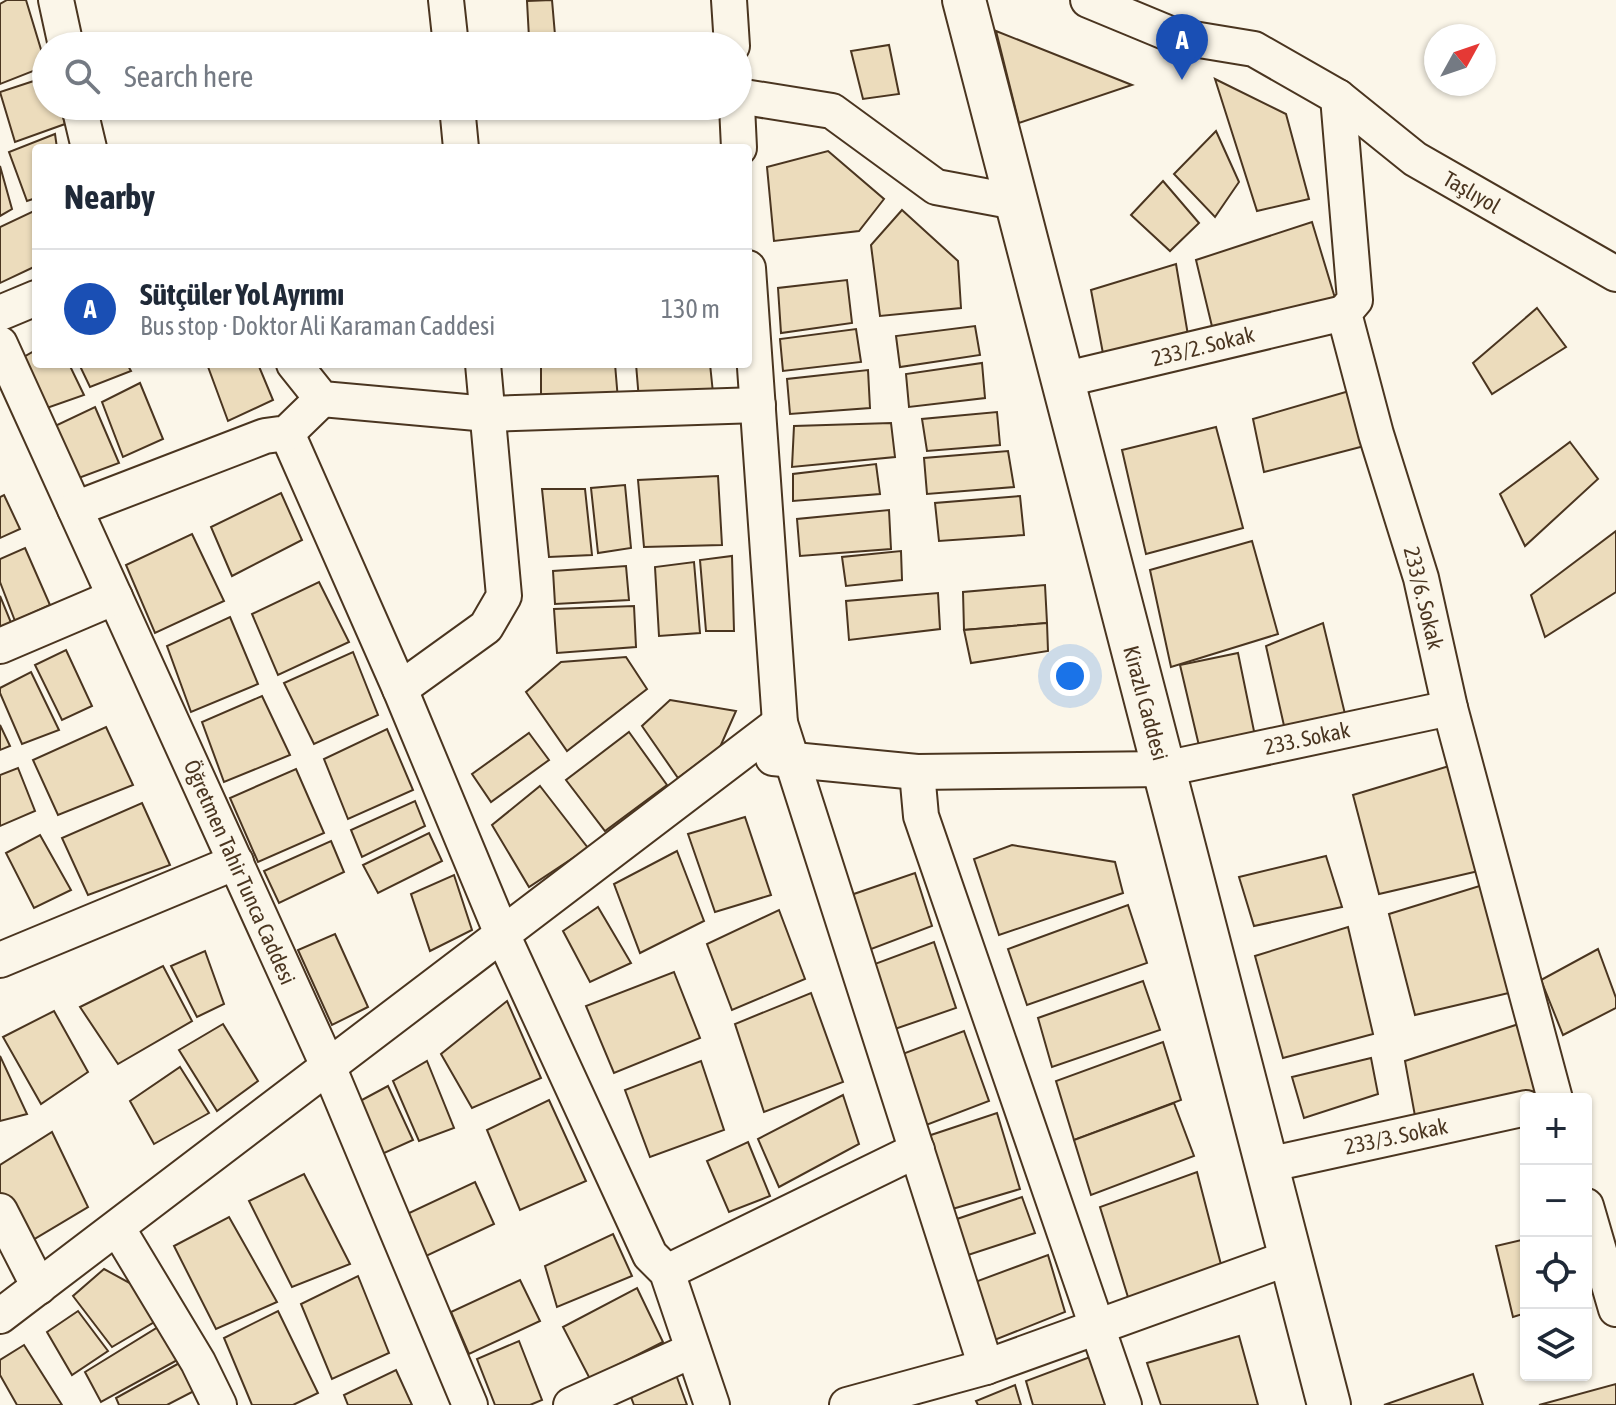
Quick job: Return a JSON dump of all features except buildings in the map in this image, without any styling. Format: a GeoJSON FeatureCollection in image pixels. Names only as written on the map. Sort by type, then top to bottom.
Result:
{"type":"FeatureCollection","features":[{"type":"Feature","properties":{"kind":"main road","name":"Kirazlı Caddesi"},"geometry":{"type":"LineString","coordinates":[[964,0],[1329,1405]]}},
{"type":"Feature","properties":{"kind":"street"},"geometry":{"type":"LineString","coordinates":[[56,0],[63,32]]}},
{"type":"Feature","properties":{"kind":"street"},"geometry":{"type":"LineString","coordinates":[[446,0],[449,32]]}},
{"type":"Feature","properties":{"kind":"street"},"geometry":{"type":"LineString","coordinates":[[729,0],[731,32]]}},
{"type":"Feature","properties":{"kind":"street","name":"Taşlıyol"},"geometry":{"type":"LineString","coordinates":[[1088,0],[1175,36],[1254,49],[1338,97],[1415,159],[1616,274]]}},
{"type":"Feature","properties":{"kind":"street","name":"233/6. Sokak"},"geometry":{"type":"LineString","coordinates":[[1338,97],[1355,300],[1344,313],[1376,434],[1421,578],[1450,708],[1553,1093]]}},
{"type":"Feature","properties":{"kind":"street"},"geometry":{"type":"LineString","coordinates":[[752,98],[832,111],[936,187],[1016,202]]}},
{"type":"Feature","properties":{"kind":"street"},"geometry":{"type":"LineString","coordinates":[[82,120],[88,144]]}},
{"type":"Feature","properties":{"kind":"street"},"geometry":{"type":"LineString","coordinates":[[458,120],[461,144]]}},
{"type":"Feature","properties":{"kind":"street"},"geometry":{"type":"LineString","coordinates":[[738,120],[739,144]]}},
{"type":"Feature","properties":{"kind":"street"},"geometry":{"type":"LineString","coordinates":[[0,313],[32,300]]}},
{"type":"Feature","properties":{"kind":"street","name":"233/2. Sokak"},"geometry":{"type":"LineString","coordinates":[[1062,380],[1344,313]]}},
{"type":"Feature","properties":{"kind":"street"},"geometry":{"type":"LineString","coordinates":[[752,323],[780,723],[986,1367]]}},
{"type":"Feature","properties":{"kind":"street","name":"Öğretmen Tahir Tunca Caddesi"},"geometry":{"type":"LineString","coordinates":[[0,344],[328,1066],[470,1405]]}},
{"type":"Feature","properties":{"kind":"street"},"geometry":{"type":"LineString","coordinates":[[297,368],[322,399],[488,414],[758,405]]}},
{"type":"Feature","properties":{"kind":"street"},"geometry":{"type":"LineString","coordinates":[[400,689],[486,627],[504,596],[483,368]]}},
{"type":"Feature","properties":{"kind":"street"},"geometry":{"type":"LineString","coordinates":[[75,509],[265,436],[287,433],[322,399]]}},
{"type":"Feature","properties":{"kind":"street"},"geometry":{"type":"LineString","coordinates":[[287,433],[400,689],[502,934],[650,1255],[667,1272],[712,1405]]}},
{"type":"Feature","properties":{"kind":"street"},"geometry":{"type":"LineString","coordinates":[[0,646],[115,597]]}},
{"type":"Feature","properties":{"kind":"street","name":"233. Sokak"},"geometry":{"type":"LineString","coordinates":[[737,756],[917,772],[1164,769],[1450,708]]}},
{"type":"Feature","properties":{"kind":"street"},"geometry":{"type":"LineString","coordinates":[[0,1316],[780,723]]}},
{"type":"Feature","properties":{"kind":"street"},"geometry":{"type":"LineString","coordinates":[[917,772],[921,816],[1124,1405]]}},
{"type":"Feature","properties":{"kind":"street"},"geometry":{"type":"LineString","coordinates":[[0,960],[236,862]]}},
{"type":"Feature","properties":{"kind":"street","name":"233/3. Sokak"},"geometry":{"type":"LineString","coordinates":[[1267,1165],[1520,1109]]}},
{"type":"Feature","properties":{"kind":"street"},"geometry":{"type":"LineString","coordinates":[[667,1272],[917,1150]]}},
{"type":"Feature","properties":{"kind":"street"},"geometry":{"type":"LineString","coordinates":[[0,1211],[39,1287]]}},
{"type":"Feature","properties":{"kind":"street"},"geometry":{"type":"LineString","coordinates":[[1592,1225],[1614,1296]]}},
{"type":"Feature","properties":{"kind":"street"},"geometry":{"type":"LineString","coordinates":[[118,1229],[198,1362],[219,1405]]}},
{"type":"Feature","properties":{"kind":"street"},"geometry":{"type":"LineString","coordinates":[[847,1405],[986,1367],[1291,1257]]}},
{"type":"Feature","properties":{"kind":"street"},"geometry":{"type":"LineString","coordinates":[[571,1405],[693,1350]]}},
{"type":"Feature","properties":{"kind":"place","name":"Sütçüler Yol Ayrımı"},"geometry":{"type":"Point","coordinates":[1182,80]}}]}
